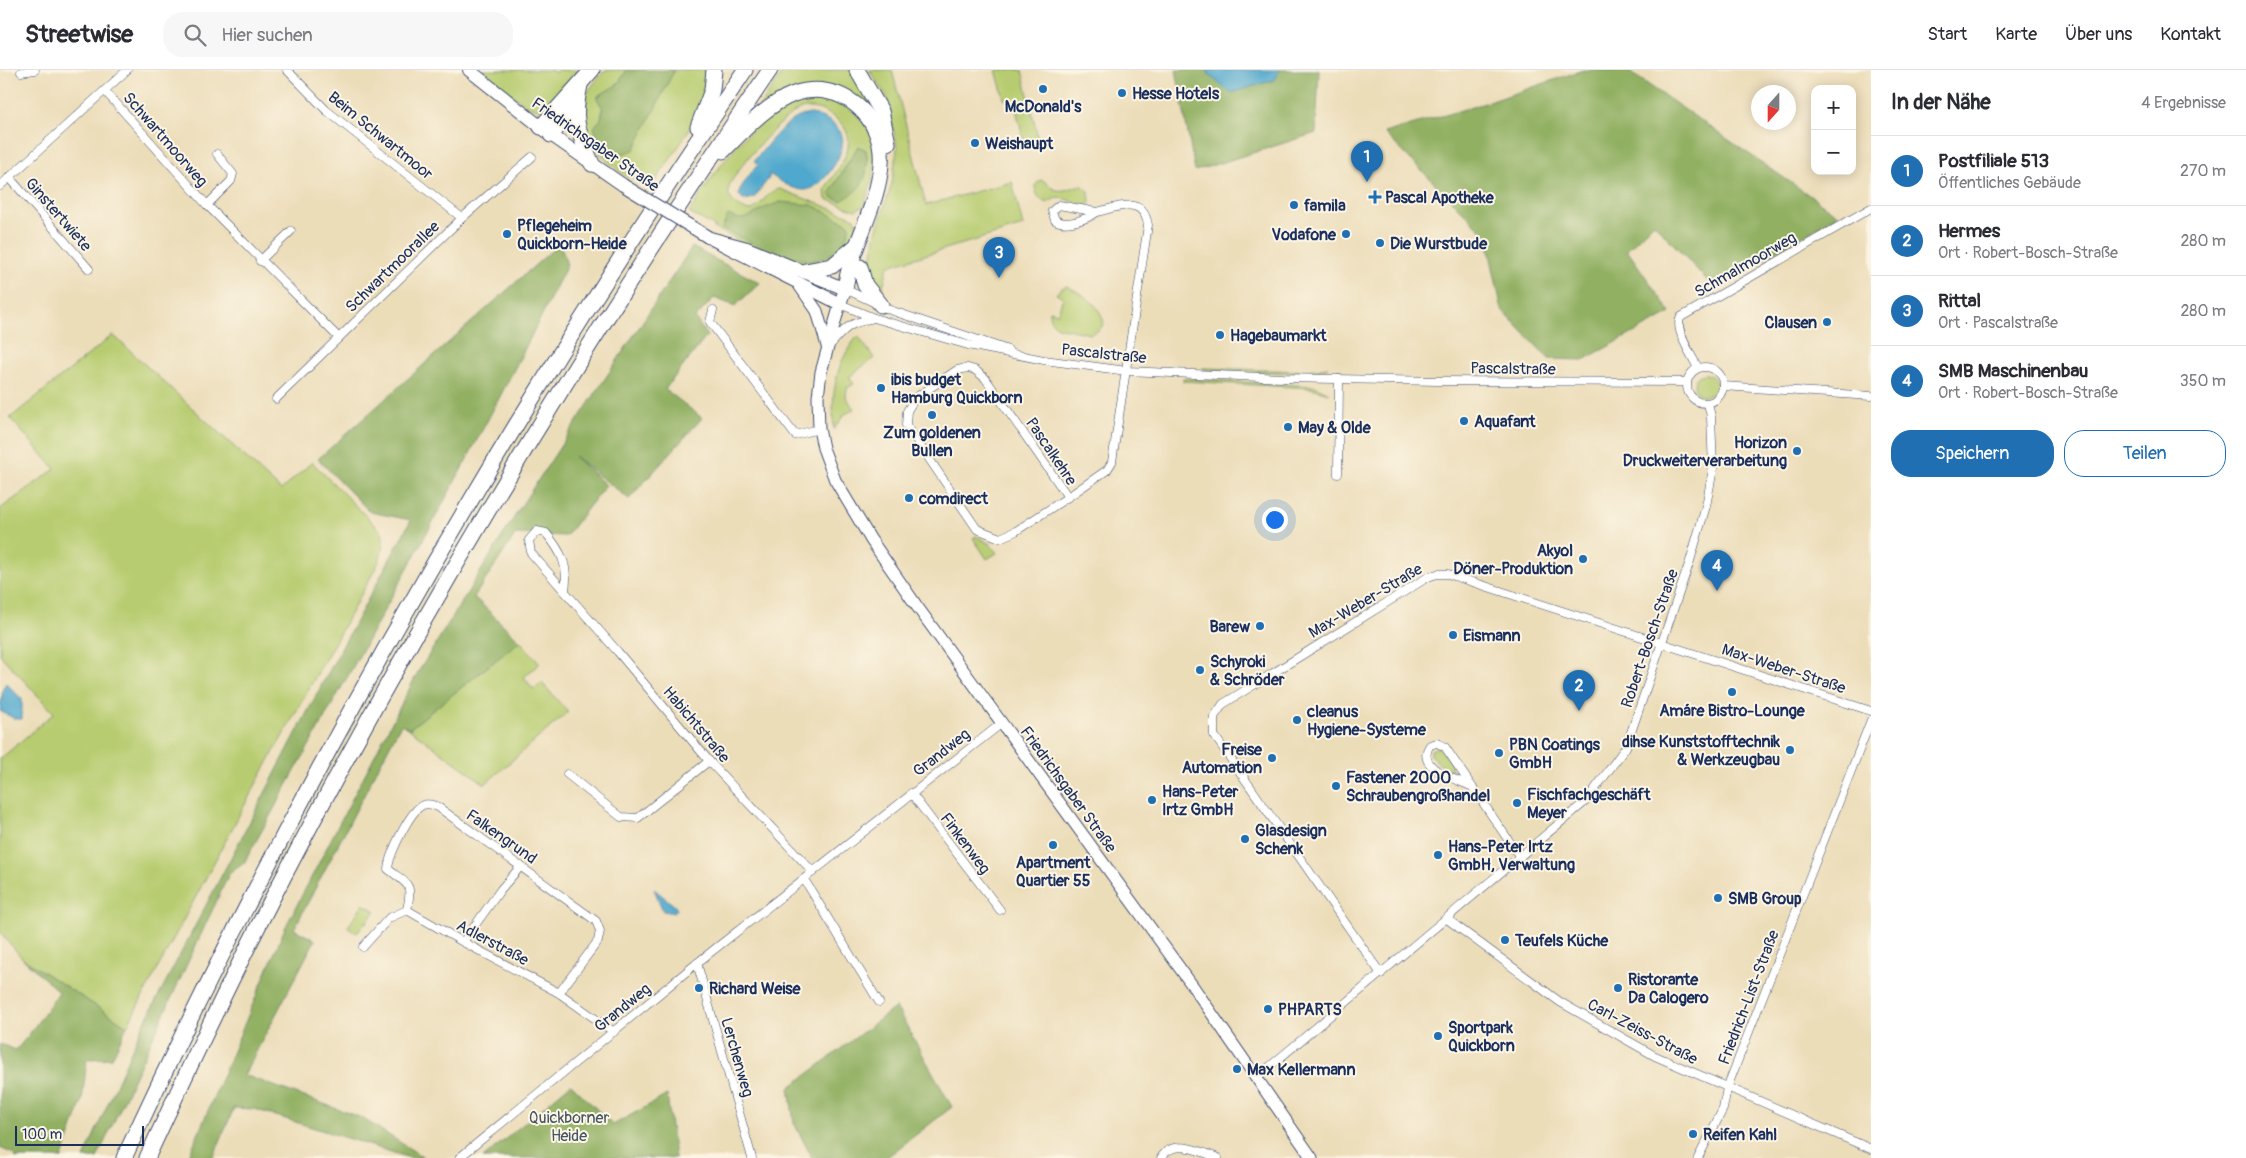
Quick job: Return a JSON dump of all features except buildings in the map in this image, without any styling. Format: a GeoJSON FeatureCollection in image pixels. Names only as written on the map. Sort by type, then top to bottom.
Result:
{"type":"FeatureCollection","features":[{"type":"Feature","properties":{"kind":"highway"},"geometry":{"type":"LineString","coordinates":[[546,131],[557,108],[592,70]]}},
{"type":"Feature","properties":{"kind":"highway"},"geometry":{"type":"LineString","coordinates":[[685,159],[707,106],[714,70]]}},
{"type":"Feature","properties":{"kind":"highway"},"geometry":{"type":"LineString","coordinates":[[124,1158],[203,992],[276,846],[384,648],[526,406],[685,159],[745,70]]}},
{"type":"Feature","properties":{"kind":"highway"},"geometry":{"type":"LineString","coordinates":[[147,1158],[207,1029],[284,875],[400,660],[544,416],[696,179],[770,70]]}},
{"type":"Feature","properties":{"kind":"highway"},"geometry":{"type":"LineString","coordinates":[[846,289],[855,278],[860,267],[882,194],[889,146],[884,120],[857,70]]}},
{"type":"Feature","properties":{"kind":"highway"},"geometry":{"type":"LineString","coordinates":[[580,85],[576,106],[576,123],[592,164]]}},
{"type":"Feature","properties":{"kind":"highway"},"geometry":{"type":"LineString","coordinates":[[696,179],[742,133],[780,102],[793,95],[819,90],[841,95],[866,114],[874,124],[880,143],[881,165],[879,178],[848,272],[846,289]]}},
{"type":"Feature","properties":{"kind":"highway"},"geometry":{"type":"LineString","coordinates":[[546,131],[576,106]]}},
{"type":"Feature","properties":{"kind":"highway"},"geometry":{"type":"LineString","coordinates":[[802,278],[832,266],[857,245]]}},
{"type":"Feature","properties":{"kind":"highway"},"geometry":{"type":"LineString","coordinates":[[860,267],[865,285],[878,312]]}},
{"type":"Feature","properties":{"kind":"main road","name":"Friedrichsgaber Straße"},"geometry":{"type":"LineString","coordinates":[[469,70],[546,131],[624,186],[709,237],[747,248],[794,268],[802,278],[818,311],[828,348]]}},
{"type":"Feature","properties":{"kind":"main road","name":"Friedrichsgaber Straße"},"geometry":{"type":"LineString","coordinates":[[802,278],[846,289],[840,304],[819,384],[819,429],[823,448],[836,480],[871,540],[1192,985],[1312,1158]]}},
{"type":"Feature","properties":{"kind":"main road","name":"Friedrichsgaber Straße"},"geometry":{"type":"LineString","coordinates":[[802,278],[840,304]]}},
{"type":"Feature","properties":{"kind":"street"},"geometry":{"type":"LineString","coordinates":[[21,72],[35,70]]}},
{"type":"Feature","properties":{"kind":"street"},"geometry":{"type":"LineString","coordinates":[[0,186],[127,70]]}},
{"type":"Feature","properties":{"kind":"street","name":"Beim Schwartmoor"},"geometry":{"type":"LineString","coordinates":[[287,70],[326,110],[462,218]]}},
{"type":"Feature","properties":{"kind":"street","name":"Schwartmoorweg"},"geometry":{"type":"LineString","coordinates":[[105,90],[206,205],[338,337]]}},
{"type":"Feature","properties":{"kind":"street","name":"Schwartmoorweg"},"geometry":{"type":"LineString","coordinates":[[206,205],[231,180],[233,174],[217,154]]}},
{"type":"Feature","properties":{"kind":"street","name":"Schwartmoorallee"},"geometry":{"type":"LineString","coordinates":[[276,399],[462,218],[532,157]]}},
{"type":"Feature","properties":{"kind":"street","name":"Ginstertwiete"},"geometry":{"type":"LineString","coordinates":[[9,177],[89,269]]}},
{"type":"Feature","properties":{"kind":"street"},"geometry":{"type":"LineString","coordinates":[[1068,497],[1107,470],[1112,462],[1148,225],[1147,215],[1140,208],[1127,204],[1097,212],[1090,217],[1065,224],[1055,220],[1052,211],[1059,205],[1097,212]]}},
{"type":"Feature","properties":{"kind":"street","name":"Schmalmoorweg"},"geometry":{"type":"LineString","coordinates":[[1698,368],[1679,330],[1679,320],[1681,317],[1871,208]]}},
{"type":"Feature","properties":{"kind":"street"},"geometry":{"type":"LineString","coordinates":[[260,261],[291,231]]}},
{"type":"Feature","properties":{"kind":"street","name":"Pascalstraße"},"geometry":{"type":"LineString","coordinates":[[846,289],[878,312],[968,345],[1090,368],[1339,379],[1686,382]]}},
{"type":"Feature","properties":{"kind":"street","name":"Pascalstraße"},"geometry":{"type":"LineString","coordinates":[[840,304],[878,312],[1000,346],[1016,354]]}},
{"type":"Feature","properties":{"kind":"street"},"geometry":{"type":"LineString","coordinates":[[713,310],[710,322],[795,435],[819,429]]}},
{"type":"Feature","properties":{"kind":"street","name":"Friedrichsgaber Straße"},"geometry":{"type":"LineString","coordinates":[[828,348],[854,322],[878,312]]}},
{"type":"Feature","properties":{"kind":"street"},"geometry":{"type":"LineString","coordinates":[[1705,367],[1715,370],[1722,378],[1723,386],[1718,398],[1708,403],[1698,402],[1688,393],[1686,382],[1690,373],[1698,368],[1705,367]]}},
{"type":"Feature","properties":{"kind":"street","name":"Pascalkehre"},"geometry":{"type":"LineString","coordinates":[[968,368],[975,370],[985,378],[1068,497],[1016,531],[1000,538],[977,529],[906,425],[907,411],[915,398],[956,370],[968,368]]}},
{"type":"Feature","properties":{"kind":"street"},"geometry":{"type":"LineString","coordinates":[[1338,474],[1339,379]]}},
{"type":"Feature","properties":{"kind":"street"},"geometry":{"type":"LineString","coordinates":[[1723,386],[1871,396]]}},
{"type":"Feature","properties":{"kind":"street","name":"Robert-Bosch-Straße"},"geometry":{"type":"LineString","coordinates":[[1256,1078],[1586,801],[1626,746],[1690,561],[1708,496],[1713,469],[1711,417],[1708,403]]}},
{"type":"Feature","properties":{"kind":"street","name":"Habichtstraße"},"geometry":{"type":"LineString","coordinates":[[565,590],[567,578],[565,560],[546,532],[537,530],[529,540],[531,554],[565,590],[709,761],[813,872]]}},
{"type":"Feature","properties":{"kind":"street","name":"Max-Weber-Straße"},"geometry":{"type":"LineString","coordinates":[[1381,974],[1214,735],[1214,717],[1223,704],[1437,574],[1448,574],[1871,711]]}},
{"type":"Feature","properties":{"kind":"street","name":"Friedrich-List-Straße"},"geometry":{"type":"LineString","coordinates":[[1698,1158],[1723,1109],[1727,1088],[1871,720]]}},
{"type":"Feature","properties":{"kind":"street","name":"Grandweg"},"geometry":{"type":"LineString","coordinates":[[459,1158],[697,963],[1002,723]]}},
{"type":"Feature","properties":{"kind":"street"},"geometry":{"type":"LineString","coordinates":[[1471,786],[1436,770],[1426,759],[1425,752],[1430,744],[1437,743],[1445,747],[1520,857]]}},
{"type":"Feature","properties":{"kind":"street"},"geometry":{"type":"LineString","coordinates":[[567,774],[621,817],[638,818],[709,761]]}},
{"type":"Feature","properties":{"kind":"street","name":"Finkenweg"},"geometry":{"type":"LineString","coordinates":[[911,793],[1000,910]]}},
{"type":"Feature","properties":{"kind":"street","name":"Falkengrund"},"geometry":{"type":"LineString","coordinates":[[407,910],[411,893],[408,885],[388,869],[389,859],[412,813],[421,805],[428,803],[438,807],[596,921],[600,931],[598,941],[559,993]]}},
{"type":"Feature","properties":{"kind":"street"},"geometry":{"type":"LineString","coordinates":[[463,942],[501,889],[521,866]]}},
{"type":"Feature","properties":{"kind":"street"},"geometry":{"type":"LineString","coordinates":[[804,879],[879,1002]]}},
{"type":"Feature","properties":{"kind":"street"},"geometry":{"type":"LineString","coordinates":[[363,947],[388,918],[407,910]]}},
{"type":"Feature","properties":{"kind":"street","name":"Adlerstraße"},"geometry":{"type":"LineString","coordinates":[[407,910],[559,993],[614,1032]]}},
{"type":"Feature","properties":{"kind":"street","name":"Carl-Zeiss-Straße"},"geometry":{"type":"LineString","coordinates":[[1447,919],[1560,1002],[1655,1056],[1871,1149]]}},
{"type":"Feature","properties":{"kind":"street","name":"Lerchenweg"},"geometry":{"type":"LineString","coordinates":[[697,963],[752,1158]]}},
{"type":"Feature","properties":{"kind":"street"},"geometry":{"type":"LineString","coordinates":[[1161,1158],[1167,1151],[1177,1147],[1218,1158]]}},
{"type":"Feature","properties":{"kind":"green space"},"geometry":{"type":"Polygon","coordinates":[[[482,70],[551,70],[555,73],[557,70],[580,70],[551,106],[540,110],[525,105],[482,70]]]}},
{"type":"Feature","properties":{"kind":"green space"},"geometry":{"type":"Polygon","coordinates":[[[605,70],[627,70],[617,85],[598,96],[598,100],[603,108],[601,119],[673,73],[673,70],[708,70],[702,102],[695,117],[650,189],[630,176],[628,178],[608,162],[591,143],[585,132],[581,121],[586,95],[605,70]]]}},
{"type":"Feature","properties":{"kind":"green space"},"geometry":{"type":"Polygon","coordinates":[[[627,70],[673,70],[673,73],[634,150],[616,156],[602,144],[597,137],[594,127],[601,119],[603,109],[598,96],[617,85],[627,70]]]}},
{"type":"Feature","properties":{"kind":"green space"},"geometry":{"type":"Polygon","coordinates":[[[784,70],[852,70],[879,118],[837,88],[755,113],[784,70]]]}},
{"type":"Feature","properties":{"kind":"green space"},"geometry":{"type":"Polygon","coordinates":[[[869,70],[892,70],[926,205],[1012,182],[1023,226],[888,266],[881,296],[870,280],[871,260],[876,232],[892,183],[897,148],[887,97],[869,70]]]}},
{"type":"Feature","properties":{"kind":"green space"},"geometry":{"type":"Polygon","coordinates":[[[996,70],[1022,70],[1037,139],[1024,142],[1015,105],[1004,99],[996,70]]]}},
{"type":"Feature","properties":{"kind":"green space"},"geometry":{"type":"Polygon","coordinates":[[[1176,70],[1208,70],[1209,75],[1274,80],[1280,70],[1319,70],[1316,133],[1195,171],[1176,70]]]}},
{"type":"Feature","properties":{"kind":"green space"},"geometry":{"type":"Polygon","coordinates":[[[1583,70],[1627,70],[1838,215],[1714,288],[1654,223],[1627,250],[1671,313],[1583,360],[1549,359],[1502,310],[1486,235],[1384,133],[1492,101],[1583,70]]]}},
{"type":"Feature","properties":{"kind":"green space"},"geometry":{"type":"Polygon","coordinates":[[[816,99],[833,101],[853,112],[866,126],[874,148],[874,171],[864,206],[855,210],[826,199],[825,189],[845,156],[848,139],[846,130],[840,122],[827,113],[812,108],[801,109],[794,113],[773,131],[750,156],[733,179],[729,187],[729,196],[734,202],[749,211],[758,206],[771,192],[780,189],[855,218],[856,228],[849,243],[837,256],[822,263],[805,264],[787,261],[751,247],[689,213],[713,176],[741,141],[757,125],[775,113],[795,104],[816,99]],[[858,146],[830,193],[864,178],[868,160],[866,150],[858,146]],[[763,209],[746,220],[738,220],[783,256],[763,209]]]}},
{"type":"Feature","properties":{"kind":"green space"},"geometry":{"type":"Polygon","coordinates":[[[858,146],[866,150],[866,174],[855,192],[841,201],[832,197],[830,193],[858,146]]]}},
{"type":"Feature","properties":{"kind":"green space"},"geometry":{"type":"Polygon","coordinates":[[[1040,180],[1057,190],[1081,185],[1089,191],[1090,203],[1087,206],[1058,197],[1047,203],[1044,202],[1038,197],[1035,189],[1040,180]]]}},
{"type":"Feature","properties":{"kind":"green space"},"geometry":{"type":"Polygon","coordinates":[[[780,202],[812,205],[849,224],[847,235],[841,245],[830,255],[817,260],[783,255],[722,229],[728,215],[741,219],[745,218],[780,202]]]}},
{"type":"Feature","properties":{"kind":"green space"},"geometry":{"type":"Polygon","coordinates":[[[560,243],[567,265],[490,416],[244,863],[229,874],[97,1158],[84,1158],[140,1031],[320,688],[411,520],[370,512],[318,459],[560,243]]]}},
{"type":"Feature","properties":{"kind":"green space"},"geometry":{"type":"Polygon","coordinates":[[[692,247],[760,283],[735,306],[714,298],[695,318],[707,336],[665,389],[702,418],[629,499],[574,456],[606,485],[566,536],[516,534],[474,597],[520,641],[409,729],[401,724],[294,929],[315,940],[244,1075],[362,1118],[423,1157],[410,1158],[254,1109],[234,1108],[213,1158],[188,1158],[285,928],[417,674],[523,503],[692,247]]]}},
{"type":"Feature","properties":{"kind":"green space"},"geometry":{"type":"Polygon","coordinates":[[[1067,286],[1090,301],[1099,311],[1104,324],[1099,330],[1090,334],[1057,327],[1050,320],[1050,311],[1058,313],[1063,297],[1056,294],[1060,289],[1067,286]]]}},
{"type":"Feature","properties":{"kind":"green space"},"geometry":{"type":"Polygon","coordinates":[[[113,335],[281,490],[312,462],[382,532],[383,543],[380,558],[373,573],[251,793],[127,1026],[23,959],[0,932],[0,759],[54,713],[0,655],[0,509],[55,469],[10,418],[113,335]]]}},
{"type":"Feature","properties":{"kind":"green space"},"geometry":{"type":"Polygon","coordinates":[[[858,336],[874,358],[849,377],[854,384],[847,388],[846,397],[854,409],[844,415],[834,429],[833,404],[836,380],[844,357],[858,336]]]}},
{"type":"Feature","properties":{"kind":"green space"},"geometry":{"type":"Polygon","coordinates":[[[1328,367],[1314,373],[1203,371],[1203,368],[1303,371],[1328,367]]]}},
{"type":"Feature","properties":{"kind":"green space"},"geometry":{"type":"Polygon","coordinates":[[[1705,374],[1713,377],[1716,385],[1713,393],[1705,396],[1697,393],[1694,385],[1697,377],[1705,374]]]}},
{"type":"Feature","properties":{"kind":"green space"},"geometry":{"type":"Polygon","coordinates":[[[1183,378],[1315,386],[1329,393],[1311,388],[1183,381],[1183,378]]]}},
{"type":"Feature","properties":{"kind":"green space"},"geometry":{"type":"Polygon","coordinates":[[[976,536],[990,544],[997,553],[987,559],[973,538],[976,536]]]}},
{"type":"Feature","properties":{"kind":"green space"},"geometry":{"type":"Polygon","coordinates":[[[520,641],[540,663],[524,677],[533,689],[542,683],[568,712],[485,784],[409,729],[520,641]]]}},
{"type":"Feature","properties":{"kind":"green space"},"geometry":{"type":"Polygon","coordinates":[[[1438,747],[1447,757],[1452,770],[1440,765],[1431,755],[1431,750],[1438,747]]]}},
{"type":"Feature","properties":{"kind":"green space"},"geometry":{"type":"Polygon","coordinates":[[[363,904],[376,911],[357,933],[348,927],[363,904]]]}},
{"type":"Feature","properties":{"kind":"green space"},"geometry":{"type":"Polygon","coordinates":[[[23,959],[127,1026],[112,1058],[87,1059],[82,1101],[62,1158],[16,1158],[14,1154],[0,1148],[0,1044],[16,1050],[59,992],[23,959]]]}},
{"type":"Feature","properties":{"kind":"green space"},"geometry":{"type":"Polygon","coordinates":[[[896,1007],[952,1107],[886,1158],[812,1158],[794,1123],[789,1088],[896,1007]]]}},
{"type":"Feature","properties":{"kind":"green space","name":"Quickborner Heide"},"geometry":{"type":"Polygon","coordinates":[[[571,1084],[613,1125],[667,1095],[675,1158],[483,1158],[571,1084]]]}},
{"type":"Feature","properties":{"kind":"water"},"geometry":{"type":"Polygon","coordinates":[[[1208,70],[1280,70],[1274,80],[1231,93],[1209,75],[1208,70]]]}},
{"type":"Feature","properties":{"kind":"water"},"geometry":{"type":"Polygon","coordinates":[[[812,114],[832,123],[841,133],[843,140],[838,158],[826,177],[819,184],[811,188],[799,190],[790,187],[769,174],[769,178],[754,198],[744,200],[739,195],[740,189],[755,167],[759,166],[754,161],[772,139],[787,125],[803,115],[812,114]]]}},
{"type":"Feature","properties":{"kind":"water"},"geometry":{"type":"Polygon","coordinates":[[[6,683],[22,699],[22,719],[15,719],[0,711],[3,688],[6,683]]]}},
{"type":"Feature","properties":{"kind":"water"},"geometry":{"type":"Polygon","coordinates":[[[654,889],[675,906],[677,910],[674,913],[663,911],[654,889]]]}},
{"type":"Feature","properties":{"kind":"place","name":"McDonald's"},"geometry":{"type":"Point","coordinates":[1043,89]}},
{"type":"Feature","properties":{"kind":"place","name":"Hesse Hotels"},"geometry":{"type":"Point","coordinates":[1122,93]}},
{"type":"Feature","properties":{"kind":"place","name":"Weishaupt"},"geometry":{"type":"Point","coordinates":[975,143]}},
{"type":"Feature","properties":{"kind":"place","name":"Postfiliale 513"},"geometry":{"type":"Point","coordinates":[1367,182]}},
{"type":"Feature","properties":{"kind":"place","name":"Pascal Apotheke"},"geometry":{"type":"Point","coordinates":[1375,197]}},
{"type":"Feature","properties":{"kind":"place","name":"famila"},"geometry":{"type":"Point","coordinates":[1294,205]}},
{"type":"Feature","properties":{"kind":"place","name":"Pflegeheim Quickborn-Heide"},"geometry":{"type":"Point","coordinates":[507,234]}},
{"type":"Feature","properties":{"kind":"place","name":"Vodafone"},"geometry":{"type":"Point","coordinates":[1346,234]}},
{"type":"Feature","properties":{"kind":"place","name":"Die Wurstbude"},"geometry":{"type":"Point","coordinates":[1380,243]}},
{"type":"Feature","properties":{"kind":"place","name":"Rittal"},"geometry":{"type":"Point","coordinates":[999,278]}},
{"type":"Feature","properties":{"kind":"place","name":"Clausen"},"geometry":{"type":"Point","coordinates":[1827,322]}},
{"type":"Feature","properties":{"kind":"place","name":"Hagebaumarkt"},"geometry":{"type":"Point","coordinates":[1220,335]}},
{"type":"Feature","properties":{"kind":"place","name":"ibis budget Hamburg Quickborn"},"geometry":{"type":"Point","coordinates":[881,388]}},
{"type":"Feature","properties":{"kind":"place","name":"Zum goldenen Bullen"},"geometry":{"type":"Point","coordinates":[932,415]}},
{"type":"Feature","properties":{"kind":"place","name":"Aquafant"},"geometry":{"type":"Point","coordinates":[1464,421]}},
{"type":"Feature","properties":{"kind":"place","name":"May & Olde"},"geometry":{"type":"Point","coordinates":[1288,427]}},
{"type":"Feature","properties":{"kind":"place","name":"Horizon Druckweiterverarbeitung"},"geometry":{"type":"Point","coordinates":[1797,451]}},
{"type":"Feature","properties":{"kind":"place","name":"comdirect"},"geometry":{"type":"Point","coordinates":[909,498]}},
{"type":"Feature","properties":{"kind":"place","name":"Akyol Döner-Produktion"},"geometry":{"type":"Point","coordinates":[1583,559]}},
{"type":"Feature","properties":{"kind":"place","name":"SMB Maschinenbau"},"geometry":{"type":"Point","coordinates":[1717,591]}},
{"type":"Feature","properties":{"kind":"place","name":"Barew"},"geometry":{"type":"Point","coordinates":[1260,626]}},
{"type":"Feature","properties":{"kind":"place","name":"Eismann"},"geometry":{"type":"Point","coordinates":[1453,635]}},
{"type":"Feature","properties":{"kind":"place","name":"Schyroki & Schröder"},"geometry":{"type":"Point","coordinates":[1200,670]}},
{"type":"Feature","properties":{"kind":"place","name":"Amáre Bistro-Lounge"},"geometry":{"type":"Point","coordinates":[1732,692]}},
{"type":"Feature","properties":{"kind":"place","name":"Hermes"},"geometry":{"type":"Point","coordinates":[1579,711]}},
{"type":"Feature","properties":{"kind":"place","name":"cleanus Hygiene-Systeme"},"geometry":{"type":"Point","coordinates":[1297,720]}},
{"type":"Feature","properties":{"kind":"place","name":"dihse Kunststofftechnik & Werkzeugbau"},"geometry":{"type":"Point","coordinates":[1790,750]}},
{"type":"Feature","properties":{"kind":"place","name":"PBN Coatings GmbH"},"geometry":{"type":"Point","coordinates":[1499,753]}},
{"type":"Feature","properties":{"kind":"place","name":"Freise Automation"},"geometry":{"type":"Point","coordinates":[1272,758]}},
{"type":"Feature","properties":{"kind":"place","name":"Fastener 2000 Schraubengroßhandel"},"geometry":{"type":"Point","coordinates":[1336,786]}},
{"type":"Feature","properties":{"kind":"place","name":"Hans-Peter Irtz GmbH"},"geometry":{"type":"Point","coordinates":[1152,800]}},
{"type":"Feature","properties":{"kind":"place","name":"Fischfachgeschäft Meyer"},"geometry":{"type":"Point","coordinates":[1517,803]}},
{"type":"Feature","properties":{"kind":"place","name":"Glasdesign Schenk"},"geometry":{"type":"Point","coordinates":[1245,839]}},
{"type":"Feature","properties":{"kind":"place","name":"Apartment Quartier 55"},"geometry":{"type":"Point","coordinates":[1053,845]}},
{"type":"Feature","properties":{"kind":"place","name":"Hans-Peter Irtz GmbH, Verwaltung"},"geometry":{"type":"Point","coordinates":[1438,855]}},
{"type":"Feature","properties":{"kind":"place","name":"SMB Group"},"geometry":{"type":"Point","coordinates":[1718,898]}},
{"type":"Feature","properties":{"kind":"place","name":"Teufels Küche"},"geometry":{"type":"Point","coordinates":[1505,940]}},
{"type":"Feature","properties":{"kind":"place","name":"Richard Weise"},"geometry":{"type":"Point","coordinates":[699,988]}},
{"type":"Feature","properties":{"kind":"place","name":"Ristorante Da Calogero"},"geometry":{"type":"Point","coordinates":[1618,988]}},
{"type":"Feature","properties":{"kind":"place","name":"PHPARTS"},"geometry":{"type":"Point","coordinates":[1268,1009]}},
{"type":"Feature","properties":{"kind":"place","name":"Sportpark Quickborn"},"geometry":{"type":"Point","coordinates":[1438,1036]}},
{"type":"Feature","properties":{"kind":"place","name":"Max Kellermann"},"geometry":{"type":"Point","coordinates":[1237,1069]}},
{"type":"Feature","properties":{"kind":"place","name":"Reifen Kahl"},"geometry":{"type":"Point","coordinates":[1693,1134]}}]}
